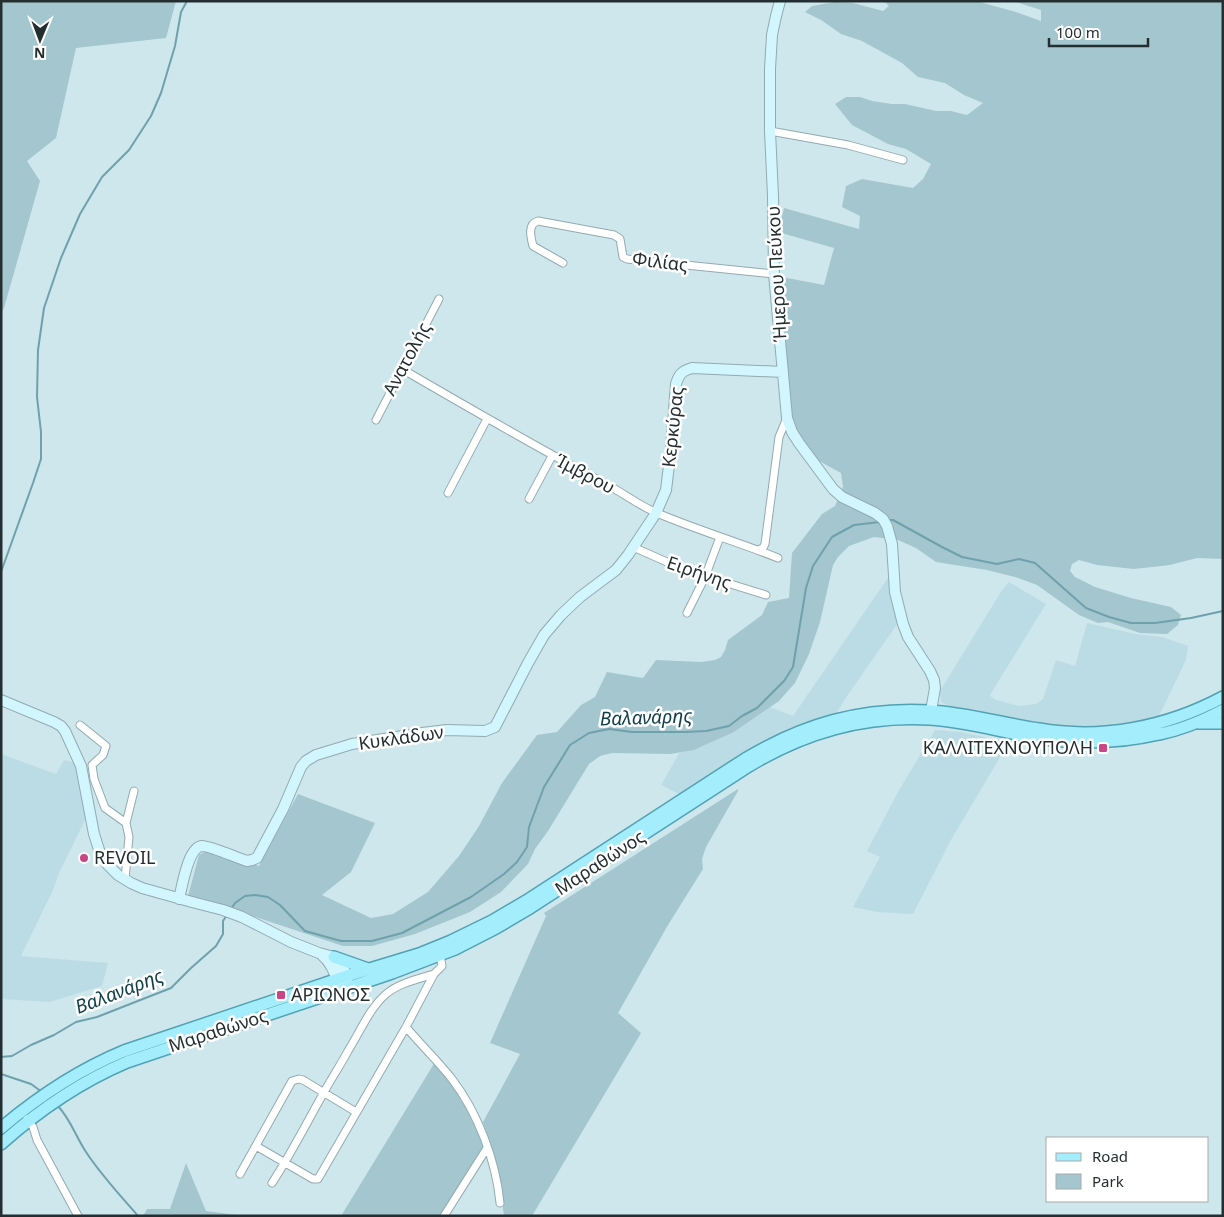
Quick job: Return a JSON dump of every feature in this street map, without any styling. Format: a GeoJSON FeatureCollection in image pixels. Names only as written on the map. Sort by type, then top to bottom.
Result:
{"type":"FeatureCollection","features":[{"type":"Feature","properties":{"kind":"main road","name":"Μαραθώνος"},"geometry":{"type":"LineString","coordinates":[[40,1104],[64,1095],[96,1076],[127,1062],[343,983],[368,969],[431,950],[492,921],[526,901],[745,758],[796,732],[838,719],[894,711],[954,713],[1041,730],[1103,732],[1129,730],[1170,719],[1221,698]]}},
{"type":"Feature","properties":{"kind":"main road","name":"Μαραθώνος"},"geometry":{"type":"LineString","coordinates":[[1,1144],[22,1119],[40,1104],[54,1088],[96,1063],[124,1051],[343,983],[392,973],[440,955],[496,928],[760,760],[800,740],[826,731],[871,721],[894,719],[953,722],[1040,738],[1088,741],[1124,739],[1167,732],[1222,711]]}},
{"type":"Feature","properties":{"kind":"main road"},"geometry":{"type":"LineString","coordinates":[[1190,724],[1223,723]]}},
{"type":"Feature","properties":{"kind":"main road"},"geometry":{"type":"LineString","coordinates":[[334,957],[368,969]]}},
{"type":"Feature","properties":{"kind":"main road","name":"Μαραθώνος"},"geometry":{"type":"LineString","coordinates":[[1,1128],[22,1119]]}},
{"type":"Feature","properties":{"kind":"street","name":"Ήμερου Πεύκου"},"geometry":{"type":"LineString","coordinates":[[780,1],[772,36],[770,131],[774,274],[787,418],[792,432],[799,443],[833,489],[842,497],[872,511],[887,526],[892,544],[895,592],[904,624],[911,641],[934,680],[935,688],[931,711]]}},
{"type":"Feature","properties":{"kind":"street"},"geometry":{"type":"LineString","coordinates":[[770,131],[848,144],[903,160]]}},
{"type":"Feature","properties":{"kind":"street","name":"Φιλίας"},"geometry":{"type":"LineString","coordinates":[[563,263],[533,246],[531,227],[534,222],[538,221],[614,235],[620,239],[623,257],[627,260],[774,274]]}},
{"type":"Feature","properties":{"kind":"street","name":"Ανατολής"},"geometry":{"type":"LineString","coordinates":[[376,420],[439,299]]}},
{"type":"Feature","properties":{"kind":"street","name":"Κερκύρας"},"geometry":{"type":"LineString","coordinates":[[633,547],[656,513],[666,490],[676,384],[681,373],[692,368],[783,372]]}},
{"type":"Feature","properties":{"kind":"street","name":"Ίμβρου"},"geometry":{"type":"LineString","coordinates":[[402,369],[552,456],[610,486],[656,513],[778,558]]}},
{"type":"Feature","properties":{"kind":"street"},"geometry":{"type":"LineString","coordinates":[[758,550],[763,548],[765,544],[779,437],[787,418]]}},
{"type":"Feature","properties":{"kind":"street"},"geometry":{"type":"LineString","coordinates":[[448,493],[487,419]]}},
{"type":"Feature","properties":{"kind":"street"},"geometry":{"type":"LineString","coordinates":[[529,499],[552,456]]}},
{"type":"Feature","properties":{"kind":"street"},"geometry":{"type":"LineString","coordinates":[[687,613],[705,577],[720,537]]}},
{"type":"Feature","properties":{"kind":"street","name":"Ειρήνης"},"geometry":{"type":"LineString","coordinates":[[633,547],[667,563],[766,596]]}},
{"type":"Feature","properties":{"kind":"street","name":"Κυκλάδων"},"geometry":{"type":"LineString","coordinates":[[179,898],[191,856],[198,847],[209,847],[247,861],[257,858],[283,809],[302,767],[306,761],[316,755],[352,744],[422,733],[447,730],[485,731],[495,727],[544,635],[561,615],[616,570],[633,547]]}},
{"type":"Feature","properties":{"kind":"street"},"geometry":{"type":"LineString","coordinates":[[1221,698],[1222,711]]}},
{"type":"Feature","properties":{"kind":"street"},"geometry":{"type":"LineString","coordinates":[[1,700],[54,722],[65,731],[81,766],[94,834],[100,853],[107,864],[124,879],[142,888],[238,915],[282,938],[334,957],[342,967],[343,983]]}},
{"type":"Feature","properties":{"kind":"street"},"geometry":{"type":"LineString","coordinates":[[80,725],[106,746],[103,755],[92,765],[94,778],[105,808],[126,823]]}},
{"type":"Feature","properties":{"kind":"street"},"geometry":{"type":"LineString","coordinates":[[124,879],[129,837],[126,823],[134,791]]}},
{"type":"Feature","properties":{"kind":"street"},"geometry":{"type":"LineString","coordinates":[[319,953],[325,957],[343,983]]}},
{"type":"Feature","properties":{"kind":"street"},"geometry":{"type":"LineString","coordinates":[[256,1146],[313,1179],[318,1179],[406,1027],[434,974],[442,966],[440,955]]}},
{"type":"Feature","properties":{"kind":"street"},"geometry":{"type":"LineString","coordinates":[[272,1183],[368,1016],[378,1002],[386,994],[399,986],[434,974]]}},
{"type":"Feature","properties":{"kind":"street"},"geometry":{"type":"LineString","coordinates":[[406,1027],[437,1061],[457,1087],[477,1120],[494,1166],[499,1186],[500,1203]]}},
{"type":"Feature","properties":{"kind":"street"},"geometry":{"type":"LineString","coordinates":[[240,1174],[292,1080],[303,1080],[356,1112]]}},
{"type":"Feature","properties":{"kind":"street"},"geometry":{"type":"LineString","coordinates":[[22,1119],[33,1127],[37,1140],[78,1216]]}},
{"type":"Feature","properties":{"kind":"street"},"geometry":{"type":"LineString","coordinates":[[444,1216],[487,1148]]}},
{"type":"Feature","properties":{"kind":"shaded area"},"geometry":{"type":"Polygon","coordinates":[[[892,572],[900,620],[834,717],[683,796],[661,785],[680,752],[694,750],[734,732],[770,707],[793,716],[892,572]]]}},
{"type":"Feature","properties":{"kind":"shaded area"},"geometry":{"type":"Polygon","coordinates":[[[1009,582],[1046,604],[990,695],[991,697],[1019,706],[1036,704],[1043,699],[1056,660],[1075,666],[1087,623],[1136,634],[1162,637],[1188,646],[1186,660],[1158,718],[1113,726],[1069,726],[980,713],[980,710],[952,707],[941,702],[940,691],[1002,590],[1009,582]]]}},
{"type":"Feature","properties":{"kind":"shaded area"},"geometry":{"type":"Polygon","coordinates":[[[935,730],[960,732],[1009,742],[951,840],[913,914],[877,912],[853,907],[880,857],[867,851],[898,792],[935,730]]]}},
{"type":"Feature","properties":{"kind":"shaded area"},"geometry":{"type":"Polygon","coordinates":[[[1,754],[56,774],[64,760],[76,763],[87,816],[21,956],[108,963],[102,986],[50,1002],[1,999],[1,754]]]}},
{"type":"Feature","properties":{"kind":"green space"},"geometry":{"type":"Polygon","coordinates":[[[1,1],[176,1],[166,38],[76,48],[56,138],[27,161],[40,181],[1,313],[1,1]]]}},
{"type":"Feature","properties":{"kind":"green space"},"geometry":{"type":"Polygon","coordinates":[[[884,1],[976,1],[1041,21],[1041,10],[1013,1],[1223,1],[1223,559],[1197,558],[1170,565],[1134,569],[1097,565],[1079,560],[1072,564],[1070,571],[1075,577],[1095,587],[1171,607],[1181,615],[1178,625],[1167,634],[1140,633],[1108,622],[1098,623],[1079,615],[1037,585],[987,570],[936,562],[916,548],[898,540],[874,537],[849,546],[833,565],[820,622],[809,654],[795,683],[779,701],[734,732],[694,750],[670,754],[612,753],[600,756],[589,764],[535,849],[528,864],[501,892],[470,912],[415,934],[372,946],[343,946],[188,896],[199,855],[205,852],[213,852],[259,866],[298,794],[375,823],[351,872],[322,895],[371,918],[393,914],[428,892],[459,856],[479,826],[502,783],[537,735],[557,732],[581,705],[595,697],[607,672],[643,678],[656,660],[702,662],[715,660],[721,657],[728,640],[762,615],[768,602],[789,598],[792,553],[822,514],[835,506],[843,487],[841,473],[819,461],[803,443],[792,421],[779,316],[782,277],[824,285],[834,248],[778,232],[784,208],[859,229],[860,216],[842,207],[846,186],[862,179],[913,188],[923,179],[931,164],[906,149],[888,144],[852,125],[835,104],[846,97],[860,97],[872,101],[905,104],[967,115],[983,103],[964,95],[945,83],[918,77],[902,63],[862,41],[841,34],[821,20],[805,12],[812,6],[835,2],[853,3],[883,11],[889,6],[884,1]]]}},
{"type":"Feature","properties":{"kind":"green space"},"geometry":{"type":"Polygon","coordinates":[[[738,789],[706,847],[702,859],[703,869],[668,925],[618,1013],[641,1033],[532,1216],[504,1216],[498,1171],[483,1122],[520,1054],[490,1043],[546,916],[544,913],[738,789]]]}},
{"type":"Feature","properties":{"kind":"green space"},"geometry":{"type":"Polygon","coordinates":[[[435,1062],[449,1078],[476,1121],[485,1148],[442,1216],[341,1216],[435,1062]]]}},
{"type":"Feature","properties":{"kind":"green space"},"geometry":{"type":"Polygon","coordinates":[[[186,1163],[206,1211],[244,1216],[143,1216],[147,1209],[170,1209],[186,1163]]]}},
{"type":"Feature","properties":{"kind":"waterway"},"geometry":{"type":"LineString","coordinates":[[1,572],[41,459],[41,432],[37,397],[38,350],[44,308],[61,258],[80,214],[102,177],[129,150],[151,116],[161,93],[175,46],[181,12],[187,1]]}},
{"type":"Feature","properties":{"kind":"waterway","name":"Βαλανάρης"},"geometry":{"type":"LineString","coordinates":[[888,520],[893,520],[962,557],[997,564],[1019,559],[1035,563],[1086,608],[1131,623],[1155,623],[1223,611]]}},
{"type":"Feature","properties":{"kind":"waterway","name":"Βαλανάρης"},"geometry":{"type":"LineString","coordinates":[[231,909],[235,903],[245,896],[268,897],[280,905],[305,931],[341,941],[372,941],[402,933],[471,897],[504,874],[517,862],[527,847],[529,827],[544,787],[570,745],[589,733],[609,729],[632,732],[706,731],[729,726],[757,708],[784,681],[793,667],[806,588],[813,566],[832,537],[854,525],[880,522]]}},
{"type":"Feature","properties":{"kind":"waterway","name":"Βαλανάρης"},"geometry":{"type":"LineString","coordinates":[[1,1057],[12,1056],[76,1022],[97,1017],[171,988],[216,946],[223,934],[223,921],[227,915]]}},
{"type":"Feature","properties":{"kind":"waterway"},"geometry":{"type":"LineString","coordinates":[[1,1074],[31,1084],[42,1092]]}},
{"type":"Feature","properties":{"kind":"waterway"},"geometry":{"type":"LineString","coordinates":[[57,1105],[66,1116],[92,1160],[138,1216]]}},
{"type":"Feature","properties":{"kind":"place","name":"ΚΑΛΛΙΤΕΧΝΟΥΠΟΛΗ"},"geometry":{"type":"Point","coordinates":[1103,748]}},
{"type":"Feature","properties":{"kind":"place","name":"REVOIL"},"geometry":{"type":"Point","coordinates":[84,858]}},
{"type":"Feature","properties":{"kind":"place","name":"ΑΡΙΩΝΟΣ"},"geometry":{"type":"Point","coordinates":[281,995]}}]}
